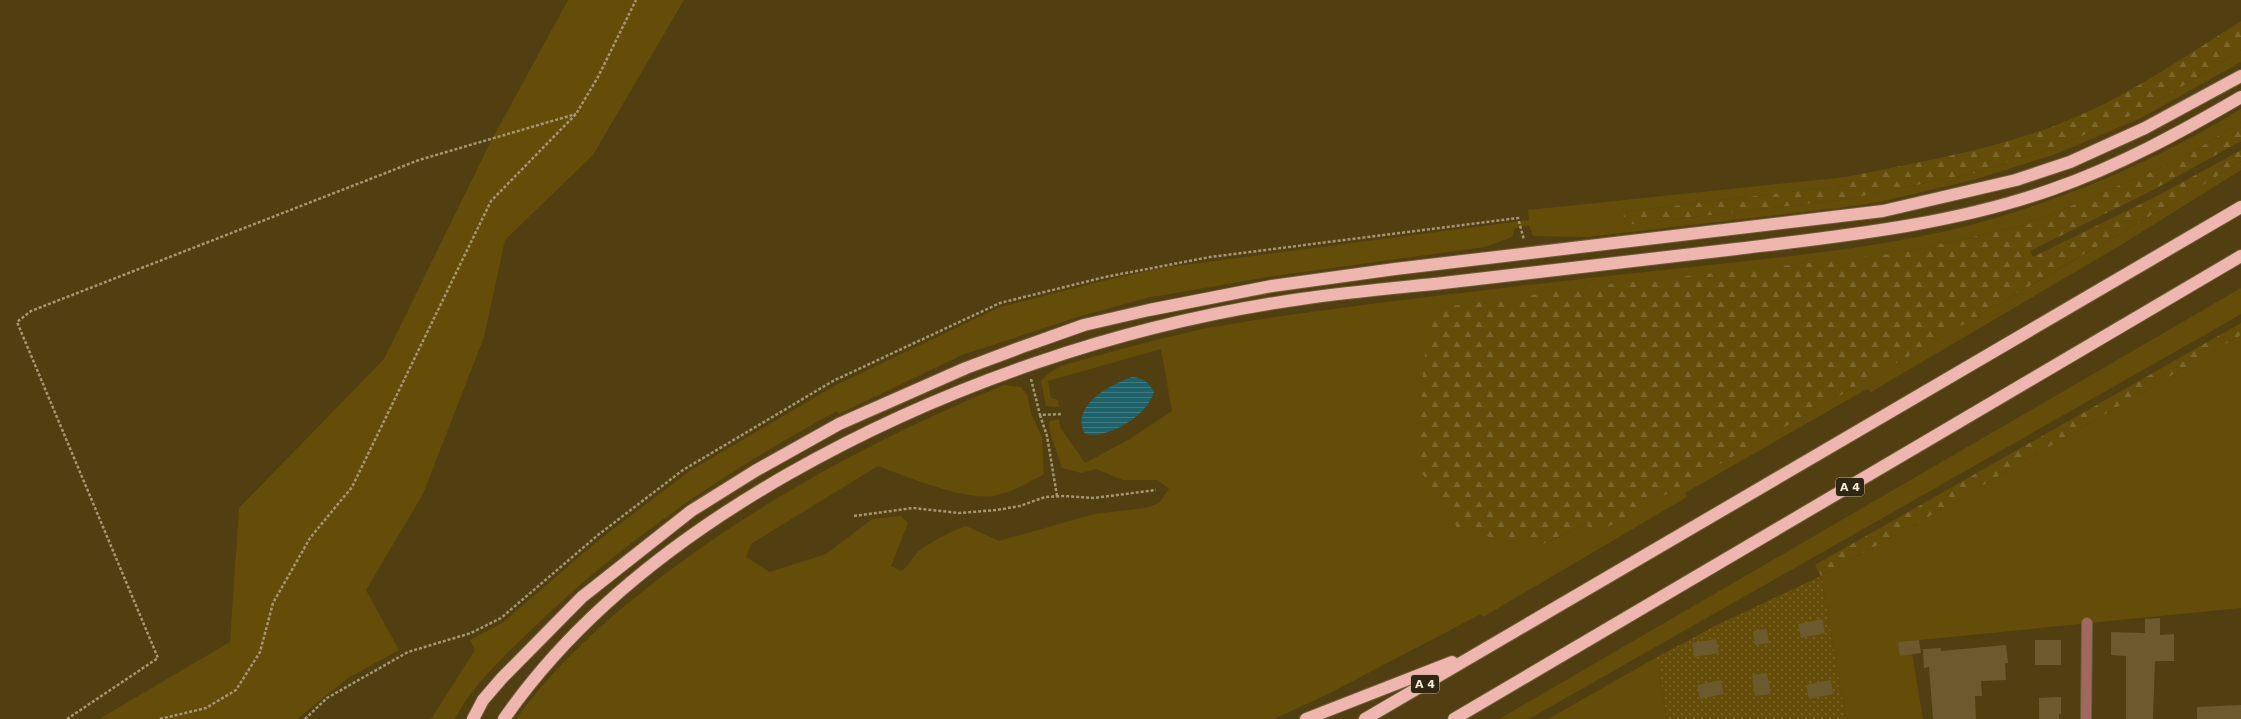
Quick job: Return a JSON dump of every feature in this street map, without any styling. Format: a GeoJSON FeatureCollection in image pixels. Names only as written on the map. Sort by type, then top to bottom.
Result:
{"type":"FeatureCollection","features":[{"type":"Feature","properties":{"kind":"highway"},"geometry":{"type":"LineString","coordinates":[[473,719],[483,700],[502,678],[582,597],[691,510],[755,471],[839,424],[966,368],[1022,347],[1084,325],[1149,310],[1272,286],[1395,268],[1883,211],[2016,180],[2070,162],[2145,128],[2241,76]]}},
{"type":"Feature","properties":{"kind":"highway"},"geometry":{"type":"LineString","coordinates":[[504,719],[539,671],[604,604],[701,528],[812,460],[916,411],[1028,366],[1111,339],[1160,326],[1299,299],[1779,244],[1947,219],[2051,190],[2089,175],[2158,143],[2241,97]]}},
{"type":"Feature","properties":{"kind":"highway","name":"A 4"},"geometry":{"type":"LineString","coordinates":[[1365,719],[2241,207]]}},
{"type":"Feature","properties":{"kind":"highway","name":"A 4"},"geometry":{"type":"LineString","coordinates":[[1454,719],[2241,256]]}},
{"type":"Feature","properties":{"kind":"highway"},"geometry":{"type":"LineString","coordinates":[[1306,719],[1485,649]]}},
{"type":"Feature","properties":{"kind":"street"},"geometry":{"type":"LineString","coordinates":[[2086,719],[2087,623]]}},
{"type":"Feature","properties":{"kind":"path"},"geometry":{"type":"LineString","coordinates":[[160,719],[206,708],[236,690],[260,652],[273,603],[310,538],[352,487],[491,201],[576,114],[598,77],[636,0]]}},
{"type":"Feature","properties":{"kind":"path"},"geometry":{"type":"LineString","coordinates":[[67,719],[158,658],[17,322],[31,311],[418,160],[576,114]]}},
{"type":"Feature","properties":{"kind":"path"},"geometry":{"type":"LineString","coordinates":[[1518,218],[1523,234]]}},
{"type":"Feature","properties":{"kind":"path"},"geometry":{"type":"LineString","coordinates":[[1028,366],[1040,415],[1047,436],[1057,496]]}},
{"type":"Feature","properties":{"kind":"path"},"geometry":{"type":"LineString","coordinates":[[1040,415],[1061,414]]}},
{"type":"Feature","properties":{"kind":"path"},"geometry":{"type":"LineString","coordinates":[[854,516],[913,508],[959,513],[997,510],[1020,506],[1045,497],[1057,496],[1094,498],[1156,490]]}},
{"type":"Feature","properties":{"kind":"green space"},"geometry":{"type":"Polygon","coordinates":[[[568,0],[684,0],[593,155],[505,240],[484,337],[423,494],[366,590],[399,650],[348,678],[297,719],[99,719],[230,642],[239,508],[384,359],[490,143],[568,0]]]}},
{"type":"Feature","properties":{"kind":"green space"},"geometry":{"type":"Polygon","coordinates":[[[2241,21],[2241,50],[2142,111],[2060,145],[1975,173],[1848,199],[1626,225],[1623,212],[1847,185],[1846,177],[1951,156],[2029,135],[2079,116],[2127,92],[2241,21]]]}},
{"type":"Feature","properties":{"kind":"green space"},"geometry":{"type":"Polygon","coordinates":[[[2241,50],[2241,62],[2141,118],[2056,154],[1973,180],[1879,202],[1839,208],[1587,237],[1533,236],[1529,225],[1515,228],[1512,237],[1485,247],[1274,276],[1147,298],[1081,316],[962,355],[839,414],[837,411],[714,484],[637,538],[565,599],[529,632],[478,684],[461,707],[455,719],[431,719],[475,650],[470,640],[502,623],[600,539],[691,470],[836,385],[1000,307],[1161,268],[1529,220],[1528,210],[1846,177],[1847,185],[1623,212],[1626,225],[1848,199],[1975,173],[2060,145],[2142,111],[2241,50]]]}},
{"type":"Feature","properties":{"kind":"green space"},"geometry":{"type":"Polygon","coordinates":[[[2241,109],[2241,122],[2179,160],[2026,225],[1900,253],[1543,544],[1586,524],[1595,533],[1947,334],[2241,161],[2241,170],[2121,245],[1871,392],[1867,389],[1685,493],[1687,497],[1483,617],[1481,614],[1328,694],[1274,719],[516,719],[553,674],[616,613],[661,577],[721,534],[799,485],[838,463],[920,422],[1004,385],[1021,387],[1027,395],[1032,416],[1042,437],[1044,474],[1006,493],[993,496],[981,496],[966,495],[935,487],[878,466],[751,544],[746,557],[770,572],[826,554],[872,519],[901,516],[908,523],[891,566],[901,571],[923,548],[941,537],[966,526],[999,541],[1094,514],[1145,508],[1159,503],[1169,489],[1158,480],[1123,480],[1096,469],[1081,473],[1062,468],[1050,432],[1049,421],[1059,419],[1060,427],[1085,463],[1128,440],[1172,411],[1161,349],[1048,381],[1051,398],[1058,400],[1059,407],[1046,406],[1041,381],[1049,373],[1061,366],[1131,346],[1185,333],[1268,318],[1568,280],[1800,255],[1919,237],[1996,218],[2060,197],[2152,157],[2241,109]]]}},
{"type":"Feature","properties":{"kind":"green space"},"geometry":{"type":"Polygon","coordinates":[[[2241,122],[2241,141],[2153,190],[2030,251],[2033,257],[2159,195],[2241,150],[2241,161],[2174,202],[1944,335],[1595,534],[1586,524],[1543,544],[1493,538],[1457,527],[1420,470],[1422,383],[1430,309],[1603,285],[1900,253],[2026,225],[2179,160],[2241,122]]]}},
{"type":"Feature","properties":{"kind":"green space"},"geometry":{"type":"Polygon","coordinates":[[[2241,288],[2241,314],[2224,324],[1529,719],[1499,719],[2241,288]]]}},
{"type":"Feature","properties":{"kind":"green space"},"geometry":{"type":"Polygon","coordinates":[[[2241,323],[2241,335],[1923,520],[1821,576],[1815,565],[2241,323]]]}},
{"type":"Feature","properties":{"kind":"green space"},"geometry":{"type":"Polygon","coordinates":[[[2241,335],[2241,608],[1910,641],[1923,719],[1846,719],[1821,576],[1923,520],[2241,335]]]}},
{"type":"Feature","properties":{"kind":"green space"},"geometry":{"type":"Polygon","coordinates":[[[1821,576],[1846,719],[1667,719],[1657,657],[1717,625],[1821,576]]]}},
{"type":"Feature","properties":{"kind":"green space"},"geometry":{"type":"Polygon","coordinates":[[[1657,657],[1667,719],[1548,719],[1657,657]]]}},
{"type":"Feature","properties":{"kind":"water"},"geometry":{"type":"Polygon","coordinates":[[[1132,377],[1140,378],[1145,381],[1154,392],[1144,409],[1126,424],[1116,429],[1095,435],[1085,434],[1082,424],[1083,414],[1087,406],[1104,391],[1123,380],[1132,377]]]}},
{"type":"Feature","properties":{"kind":"building"},"geometry":{"type":"Polygon","coordinates":[[[2160,618],[2160,635],[2174,634],[2174,661],[2155,661],[2153,719],[2126,719],[2126,656],[2111,655],[2111,632],[2145,633],[2145,619],[2160,618]]]}},
{"type":"Feature","properties":{"kind":"building"},"geometry":{"type":"Polygon","coordinates":[[[1822,619],[1825,633],[1801,638],[1798,624],[1822,619]]]}},
{"type":"Feature","properties":{"kind":"building"},"geometry":{"type":"Polygon","coordinates":[[[1767,629],[1769,643],[1755,645],[1753,631],[1767,629]]]}},
{"type":"Feature","properties":{"kind":"building"},"geometry":{"type":"Polygon","coordinates":[[[1716,639],[1719,653],[1694,657],[1692,643],[1716,639]]]}},
{"type":"Feature","properties":{"kind":"building"},"geometry":{"type":"Polygon","coordinates":[[[1919,640],[1921,653],[1900,656],[1898,642],[1919,640]]]}},
{"type":"Feature","properties":{"kind":"building"},"geometry":{"type":"Polygon","coordinates":[[[2035,640],[2061,640],[2061,665],[2035,665],[2035,640]]]}},
{"type":"Feature","properties":{"kind":"building"},"geometry":{"type":"Polygon","coordinates":[[[2006,645],[2008,663],[2005,663],[2006,680],[1981,681],[1982,696],[1975,696],[1976,719],[1933,719],[1929,667],[1924,668],[1923,649],[1941,648],[1941,651],[2006,645]]]}},
{"type":"Feature","properties":{"kind":"building"},"geometry":{"type":"Polygon","coordinates":[[[1767,673],[1771,694],[1755,696],[1752,675],[1767,673]]]}},
{"type":"Feature","properties":{"kind":"building"},"geometry":{"type":"Polygon","coordinates":[[[1721,680],[1724,694],[1700,699],[1697,685],[1721,680]]]}},
{"type":"Feature","properties":{"kind":"building"},"geometry":{"type":"Polygon","coordinates":[[[1831,680],[1833,694],[1809,699],[1806,685],[1831,680]]]}},
{"type":"Feature","properties":{"kind":"building"},"geometry":{"type":"Polygon","coordinates":[[[2061,697],[2061,714],[2059,714],[2059,719],[2039,719],[2039,698],[2061,697]]]}},
{"type":"Feature","properties":{"kind":"building"},"geometry":{"type":"Polygon","coordinates":[[[2241,705],[2241,719],[2197,719],[2197,707],[2241,705]]]}}]}
